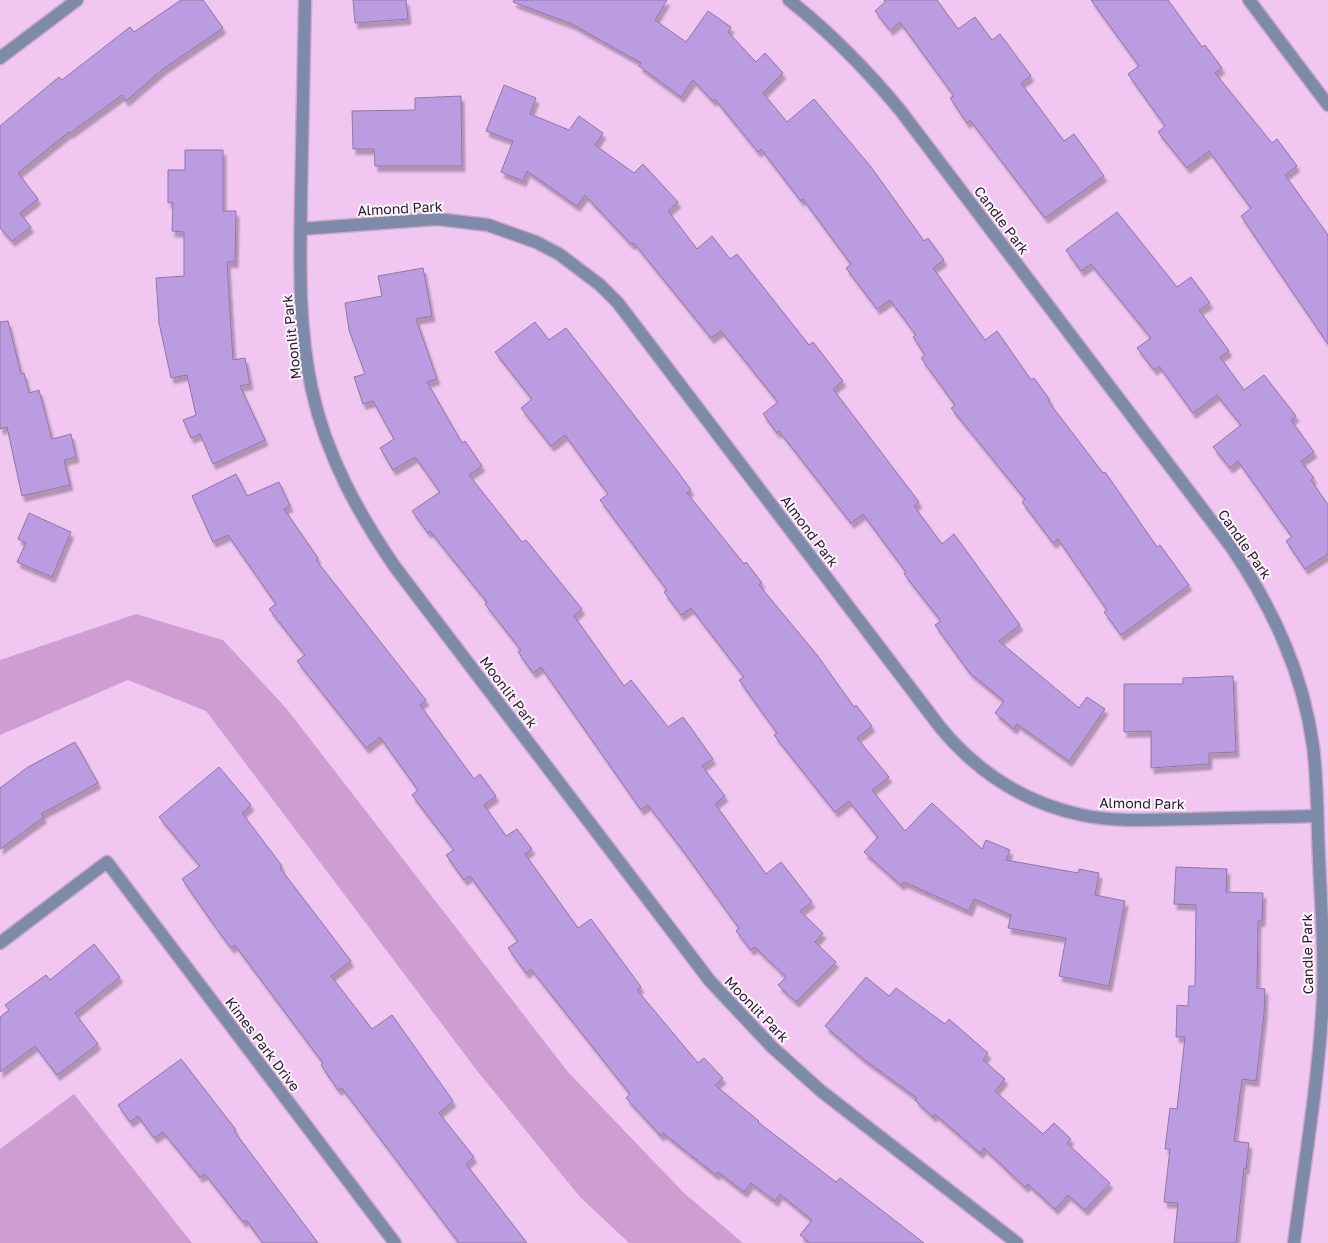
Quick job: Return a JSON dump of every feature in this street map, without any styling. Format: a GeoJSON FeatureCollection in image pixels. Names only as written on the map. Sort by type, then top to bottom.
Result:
{"type":"FeatureCollection","features":[{"type":"Feature","properties":{"kind":"street"},"geometry":{"type":"LineString","coordinates":[[0,58],[77,0]]}},
{"type":"Feature","properties":{"kind":"street","name":"Moonlit Park"},"geometry":{"type":"LineString","coordinates":[[305,0],[300,276],[304,343],[312,391],[326,439],[344,484],[367,527],[395,568],[710,981],[772,1047],[821,1091],[1017,1243]]}},
{"type":"Feature","properties":{"kind":"street","name":"Candle Park"},"geometry":{"type":"LineString","coordinates":[[789,0],[816,21],[860,63],[900,110],[1226,541],[1257,584],[1283,639],[1305,704],[1313,747],[1322,949],[1322,1013],[1294,1243]]}},
{"type":"Feature","properties":{"kind":"street"},"geometry":{"type":"LineString","coordinates":[[1249,0],[1328,105]]}},
{"type":"Feature","properties":{"kind":"street","name":"Almond Park"},"geometry":{"type":"LineString","coordinates":[[301,230],[437,219],[488,225],[536,242],[580,268],[618,303],[940,727],[956,746],[993,778],[1036,802],[1083,816],[1131,820],[1317,816]]}},
{"type":"Feature","properties":{"kind":"street","name":"Kimes Park Drive"},"geometry":{"type":"LineString","coordinates":[[0,943],[107,862],[395,1243]]}},
{"type":"Feature","properties":{"kind":"shaded area"},"geometry":{"type":"Polygon","coordinates":[[[136,614],[223,640],[286,708],[568,1072],[684,1193],[743,1243],[629,1243],[580,1197],[478,1072],[206,711],[128,680],[0,735],[0,660],[136,614]]]}},
{"type":"Feature","properties":{"kind":"shaded area"},"geometry":{"type":"Polygon","coordinates":[[[74,1094],[192,1243],[0,1243],[0,1149],[74,1094]]]}},
{"type":"Feature","properties":{"kind":"building"},"geometry":{"type":"Polygon","coordinates":[[[181,0],[203,0],[223,28],[163,69],[126,101],[122,95],[69,132],[18,173],[38,199],[20,213],[31,227],[12,241],[0,228],[0,126],[59,77],[62,80],[130,27],[134,32],[181,0]]]}},
{"type":"Feature","properties":{"kind":"building"},"geometry":{"type":"Polygon","coordinates":[[[353,0],[406,0],[408,19],[355,23],[353,0]]]}},
{"type":"Feature","properties":{"kind":"building"},"geometry":{"type":"Polygon","coordinates":[[[514,0],[667,0],[655,20],[686,42],[708,11],[731,27],[728,32],[756,62],[765,53],[783,73],[763,93],[787,122],[814,99],[871,167],[924,241],[928,238],[944,260],[933,268],[985,340],[997,331],[1031,380],[1034,378],[1050,400],[1048,401],[1103,473],[1105,472],[1157,547],[1160,545],[1189,585],[1121,635],[1104,612],[1107,610],[1058,539],[1053,543],[1022,502],[1025,499],[951,408],[955,405],[921,358],[925,355],[913,337],[916,335],[890,300],[877,309],[846,268],[851,264],[803,199],[801,201],[761,149],[758,152],[715,99],[713,101],[693,80],[681,97],[639,66],[641,63],[572,24],[513,2],[514,0]]]}},
{"type":"Feature","properties":{"kind":"building"},"geometry":{"type":"Polygon","coordinates":[[[884,0],[937,0],[958,29],[975,17],[992,40],[1000,34],[1031,76],[1021,83],[1064,141],[1074,134],[1104,176],[1045,218],[970,120],[967,123],[950,98],[954,96],[900,22],[890,30],[875,11],[885,2],[884,0]]]}},
{"type":"Feature","properties":{"kind":"building"},"geometry":{"type":"Polygon","coordinates":[[[1091,0],[1168,0],[1202,47],[1205,45],[1222,68],[1215,73],[1272,143],[1277,139],[1297,166],[1285,175],[1328,235],[1328,344],[1241,216],[1251,208],[1209,151],[1187,168],[1158,132],[1165,126],[1128,74],[1139,66],[1091,0]]]}},
{"type":"Feature","properties":{"kind":"building"},"geometry":{"type":"Polygon","coordinates":[[[504,85],[536,98],[530,114],[569,130],[579,116],[603,133],[595,145],[634,173],[643,164],[678,202],[668,211],[697,249],[712,236],[730,259],[737,254],[809,345],[813,342],[843,381],[833,389],[919,502],[914,506],[942,544],[954,534],[1020,625],[999,641],[1079,708],[1087,697],[1105,709],[1069,761],[1017,724],[1014,729],[995,713],[1004,701],[969,672],[935,625],[941,621],[904,574],[906,572],[863,514],[851,523],[779,431],[777,433],[763,414],[778,402],[721,331],[711,338],[634,243],[631,244],[585,195],[577,206],[527,171],[523,181],[501,172],[513,141],[486,131],[504,85]]]}},
{"type":"Feature","properties":{"kind":"building"},"geometry":{"type":"Polygon","coordinates":[[[461,96],[462,166],[375,166],[374,149],[353,149],[352,111],[415,110],[415,98],[461,96]]]}},
{"type":"Feature","properties":{"kind":"building"},"geometry":{"type":"Polygon","coordinates":[[[185,150],[223,150],[223,211],[236,211],[235,262],[227,262],[233,360],[245,358],[250,384],[240,386],[265,440],[213,464],[200,434],[191,438],[183,420],[196,415],[187,375],[171,378],[159,323],[156,278],[184,276],[184,232],[172,231],[173,202],[168,203],[168,170],[185,170],[185,150]]]}},
{"type":"Feature","properties":{"kind":"building"},"geometry":{"type":"Polygon","coordinates":[[[1117,212],[1177,287],[1191,277],[1210,303],[1199,310],[1229,351],[1220,357],[1244,390],[1264,375],[1296,416],[1291,420],[1314,452],[1301,461],[1314,478],[1311,480],[1328,505],[1328,554],[1305,569],[1286,541],[1292,537],[1238,461],[1230,468],[1213,447],[1241,425],[1217,395],[1193,413],[1159,366],[1154,370],[1137,348],[1151,338],[1091,264],[1081,271],[1066,250],[1117,212]]]}},
{"type":"Feature","properties":{"kind":"building"},"geometry":{"type":"Polygon","coordinates":[[[423,268],[432,316],[416,319],[437,379],[427,382],[462,443],[465,441],[482,466],[469,475],[522,542],[526,540],[582,609],[574,616],[624,686],[631,680],[668,727],[683,717],[713,759],[702,766],[725,796],[715,804],[766,874],[781,862],[812,902],[800,911],[823,933],[815,942],[836,962],[796,1002],[778,985],[786,977],[755,947],[751,950],[736,931],[739,928],[648,805],[641,810],[541,667],[533,673],[518,652],[521,650],[485,604],[487,602],[430,531],[428,533],[412,511],[440,492],[415,457],[393,470],[380,448],[394,439],[373,401],[363,404],[354,377],[365,374],[349,330],[345,303],[382,296],[378,276],[423,268]]]}},
{"type":"Feature","properties":{"kind":"building"},"geometry":{"type":"Polygon","coordinates":[[[8,321],[21,374],[24,373],[29,393],[39,390],[52,439],[71,434],[76,457],[64,460],[70,485],[22,496],[7,427],[0,429],[0,322],[8,321]]]}},
{"type":"Feature","properties":{"kind":"building"},"geometry":{"type":"Polygon","coordinates":[[[535,322],[549,340],[566,328],[675,468],[691,490],[687,493],[744,564],[746,562],[762,583],[759,585],[817,655],[854,707],[856,705],[872,726],[857,738],[889,777],[872,790],[905,831],[932,803],[982,849],[986,840],[1010,850],[1006,860],[1078,873],[1079,869],[1099,873],[1095,895],[1125,901],[1109,986],[1059,976],[1066,938],[1008,928],[1011,915],[974,899],[969,911],[904,882],[901,885],[864,852],[878,837],[849,801],[835,812],[774,735],[777,733],[739,680],[744,677],[691,608],[681,615],[664,592],[667,590],[600,500],[608,494],[565,435],[551,446],[521,408],[532,399],[495,352],[535,322]]]}},
{"type":"Feature","properties":{"kind":"building"},"geometry":{"type":"Polygon","coordinates":[[[236,474],[247,496],[279,482],[290,506],[284,509],[318,558],[316,560],[426,700],[420,705],[474,779],[480,774],[496,796],[484,805],[506,836],[517,829],[532,849],[525,854],[578,928],[591,919],[641,987],[637,990],[698,1063],[704,1058],[723,1078],[715,1085],[758,1122],[836,1182],[840,1178],[924,1243],[810,1243],[800,1235],[812,1220],[780,1194],[775,1201],[751,1183],[744,1192],[718,1172],[716,1175],[663,1133],[661,1136],[626,1098],[630,1094],[531,969],[526,973],[508,948],[518,941],[470,876],[464,880],[446,855],[454,850],[412,795],[418,790],[380,737],[366,748],[297,661],[305,655],[269,609],[276,604],[228,535],[213,542],[192,496],[236,474]]]}},
{"type":"Feature","properties":{"kind":"building"},"geometry":{"type":"Polygon","coordinates":[[[29,513],[71,532],[52,577],[17,562],[26,543],[18,539],[29,513]]]}},
{"type":"Feature","properties":{"kind":"building"},"geometry":{"type":"Polygon","coordinates":[[[1233,676],[1236,752],[1209,753],[1209,764],[1151,768],[1151,731],[1124,732],[1124,684],[1183,684],[1183,678],[1233,676]]]}},
{"type":"Feature","properties":{"kind":"building"},"geometry":{"type":"Polygon","coordinates":[[[75,742],[98,783],[41,814],[44,817],[0,849],[0,788],[28,767],[75,742]]]}},
{"type":"Feature","properties":{"kind":"building"},"geometry":{"type":"Polygon","coordinates":[[[219,767],[251,805],[242,813],[282,866],[280,868],[351,961],[331,976],[372,1029],[392,1015],[453,1101],[439,1113],[474,1157],[466,1164],[527,1243],[459,1243],[342,1088],[338,1090],[321,1065],[323,1063],[235,945],[231,948],[182,879],[200,866],[159,817],[219,767]]]}},
{"type":"Feature","properties":{"kind":"building"},"geometry":{"type":"Polygon","coordinates":[[[1176,867],[1227,869],[1226,892],[1263,893],[1262,921],[1258,921],[1257,988],[1265,989],[1264,1014],[1256,1081],[1242,1079],[1234,1141],[1249,1143],[1246,1169],[1244,1168],[1236,1243],[1174,1243],[1178,1203],[1164,1202],[1170,1149],[1165,1149],[1170,1108],[1177,1109],[1185,1037],[1176,1037],[1177,1005],[1188,1006],[1189,986],[1195,986],[1196,905],[1174,904],[1176,867]]]}},
{"type":"Feature","properties":{"kind":"building"},"geometry":{"type":"Polygon","coordinates":[[[94,944],[120,977],[75,1013],[98,1044],[57,1075],[35,1046],[0,1072],[0,1017],[9,1010],[5,1005],[46,975],[50,980],[94,944]]]}},
{"type":"Feature","properties":{"kind":"building"},"geometry":{"type":"Polygon","coordinates":[[[866,977],[889,996],[896,988],[945,1024],[949,1019],[988,1053],[983,1060],[1005,1079],[995,1091],[1043,1134],[1054,1123],[1071,1139],[1067,1143],[1110,1183],[1085,1210],[1068,1195],[1055,1209],[1028,1184],[1025,1187],[984,1148],[980,1153],[935,1114],[933,1117],[915,1100],[917,1098],[862,1058],[825,1026],[866,977]]]}},
{"type":"Feature","properties":{"kind":"building"},"geometry":{"type":"Polygon","coordinates":[[[181,1059],[236,1130],[234,1131],[318,1243],[263,1243],[246,1220],[243,1222],[205,1174],[200,1177],[163,1132],[154,1138],[138,1116],[130,1122],[118,1105],[181,1059]]]}}]}
